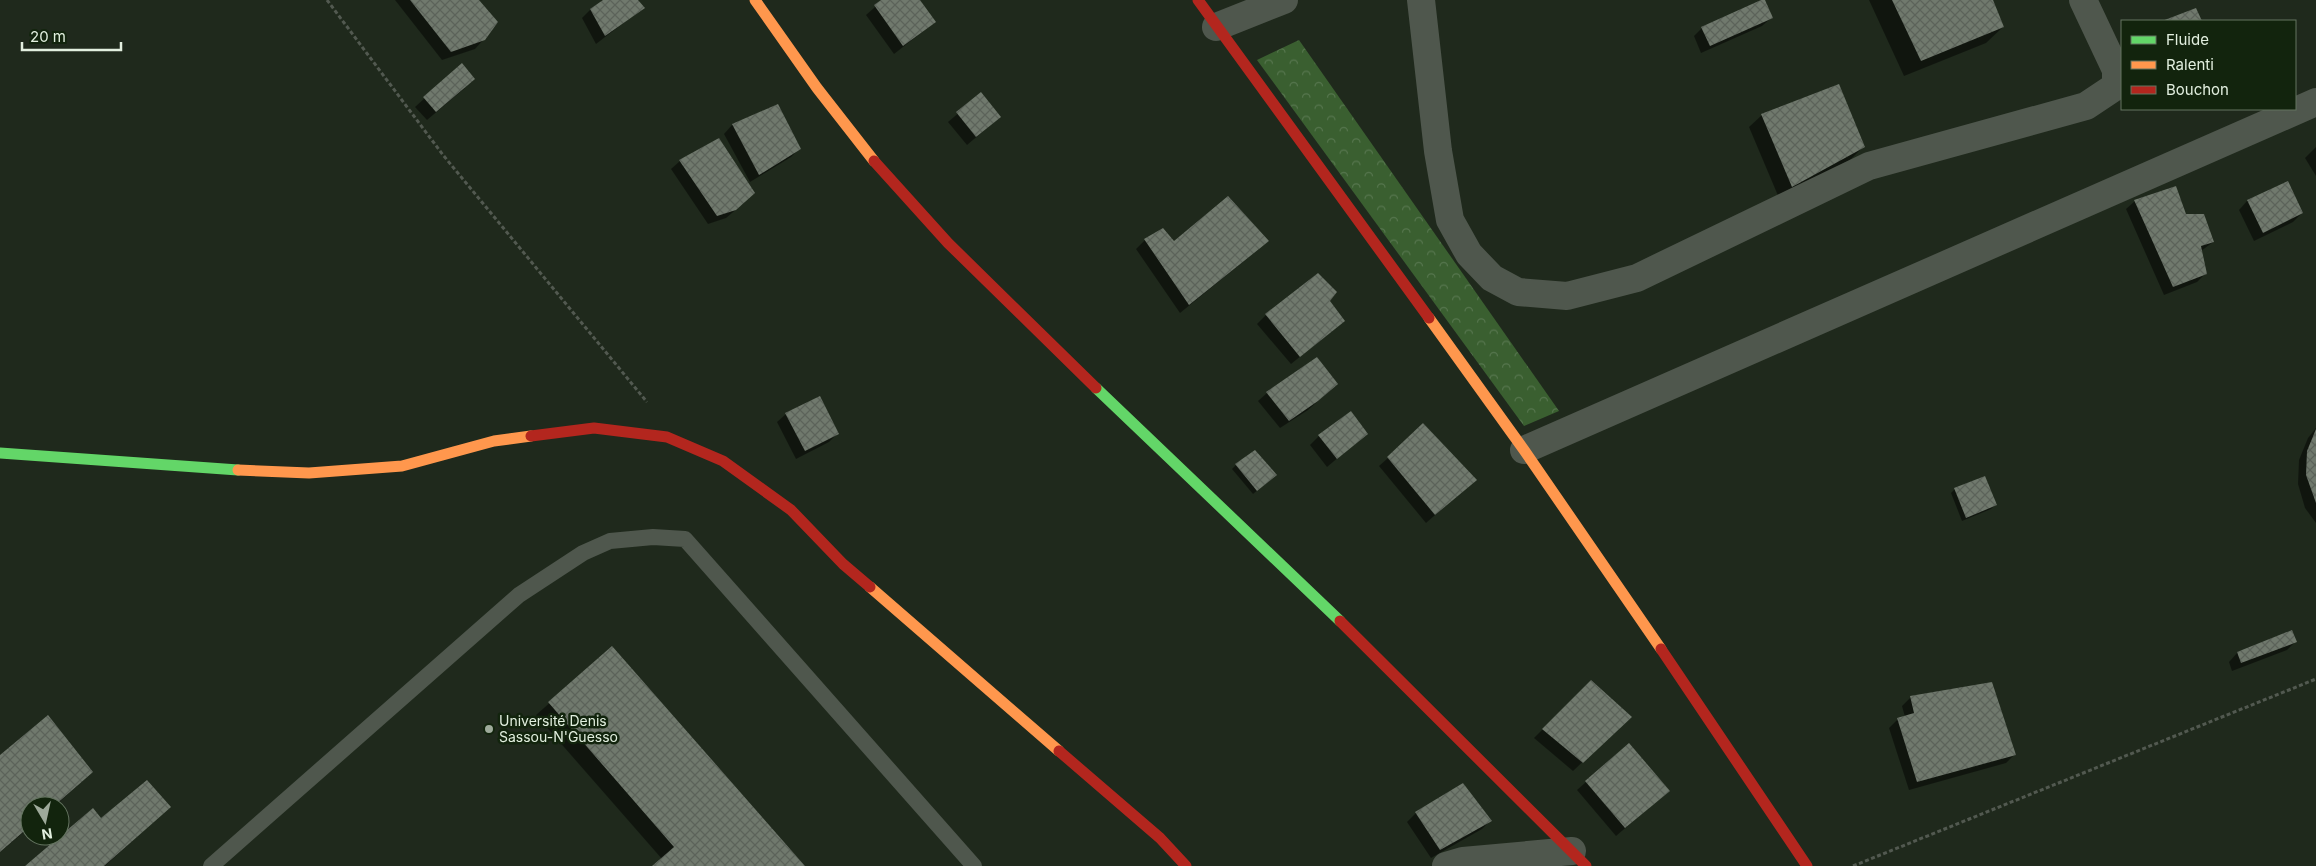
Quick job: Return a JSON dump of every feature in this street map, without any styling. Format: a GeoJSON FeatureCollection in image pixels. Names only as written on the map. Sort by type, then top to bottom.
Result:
{"type":"FeatureCollection","features":[{"type":"Feature","properties":{"kind":"street"},"geometry":{"type":"LineString","coordinates":[[755,0],[818,88],[885,175],[948,243],[1158,449],[1310,591],[1579,859]]}},
{"type":"Feature","properties":{"kind":"street"},"geometry":{"type":"LineString","coordinates":[[1198,0],[1524,450],[1726,744],[1807,866]]}},
{"type":"Feature","properties":{"kind":"street"},"geometry":{"type":"LineString","coordinates":[[1216,27],[1284,0]]}},
{"type":"Feature","properties":{"kind":"street"},"geometry":{"type":"LineString","coordinates":[[1421,0],[1438,151],[1450,220],[1469,254],[1492,278],[1518,292],[1567,296],[1637,278],[1868,166],[2086,106],[2116,86],[2116,70],[2083,0]]}},
{"type":"Feature","properties":{"kind":"street"},"geometry":{"type":"LineString","coordinates":[[1524,450],[2316,102]]}},
{"type":"Feature","properties":{"kind":"street"},"geometry":{"type":"LineString","coordinates":[[0,454],[191,468],[309,473],[402,466],[494,441],[594,428],[667,437],[723,461],[791,510],[843,564],[1160,838],[1186,866]]}},
{"type":"Feature","properties":{"kind":"street"},"geometry":{"type":"LineString","coordinates":[[1446,866],[1462,861],[1579,859]]}},
{"type":"Feature","properties":{"kind":"lane"},"geometry":{"type":"LineString","coordinates":[[211,866],[520,595],[583,553],[610,540],[653,537],[685,539],[974,866]]}},
{"type":"Feature","properties":{"kind":"path"},"geometry":{"type":"LineString","coordinates":[[327,0],[442,155],[649,405]]}},
{"type":"Feature","properties":{"kind":"path"},"geometry":{"type":"LineString","coordinates":[[1853,866],[2316,679]]}},
{"type":"Feature","properties":{"kind":"green space"},"geometry":{"type":"Polygon","coordinates":[[[1299,40],[1559,411],[1524,426],[1257,60],[1299,40]]]}},
{"type":"Feature","properties":{"kind":"building"},"geometry":{"type":"Polygon","coordinates":[[[410,0],[479,0],[498,22],[485,40],[451,52],[410,0]]]}},
{"type":"Feature","properties":{"kind":"building"},"geometry":{"type":"Polygon","coordinates":[[[603,0],[638,0],[645,8],[605,36],[590,9],[603,0]]]}},
{"type":"Feature","properties":{"kind":"building"},"geometry":{"type":"Polygon","coordinates":[[[881,0],[920,0],[936,22],[903,46],[874,5],[881,0]]]}},
{"type":"Feature","properties":{"kind":"building"},"geometry":{"type":"Polygon","coordinates":[[[1761,0],[1765,0],[1773,18],[1710,46],[1701,27],[1761,0]]]}},
{"type":"Feature","properties":{"kind":"building"},"geometry":{"type":"Polygon","coordinates":[[[1892,0],[1993,0],[2004,27],[1921,61],[1892,0]]]}},
{"type":"Feature","properties":{"kind":"building"},"geometry":{"type":"Polygon","coordinates":[[[2196,8],[2202,20],[2165,20],[2196,8]]]}},
{"type":"Feature","properties":{"kind":"building"},"geometry":{"type":"Polygon","coordinates":[[[462,63],[475,79],[436,112],[423,97],[462,63]]]}},
{"type":"Feature","properties":{"kind":"building"},"geometry":{"type":"Polygon","coordinates":[[[1839,84],[1865,147],[1792,187],[1761,114],[1839,84]]]}},
{"type":"Feature","properties":{"kind":"building"},"geometry":{"type":"Polygon","coordinates":[[[981,92],[1001,117],[976,137],[956,112],[981,92]]]}},
{"type":"Feature","properties":{"kind":"building"},"geometry":{"type":"Polygon","coordinates":[[[778,104],[801,149],[759,175],[732,124],[778,104]]]}},
{"type":"Feature","properties":{"kind":"building"},"geometry":{"type":"Polygon","coordinates":[[[719,138],[755,193],[736,210],[717,216],[679,160],[719,138]]]}},
{"type":"Feature","properties":{"kind":"building"},"geometry":{"type":"Polygon","coordinates":[[[2288,181],[2303,213],[2263,233],[2247,200],[2288,181]]]}},
{"type":"Feature","properties":{"kind":"building"},"geometry":{"type":"Polygon","coordinates":[[[2176,186],[2186,214],[2204,214],[2214,242],[2201,246],[2207,274],[2173,287],[2134,200],[2176,186]]]}},
{"type":"Feature","properties":{"kind":"building"},"geometry":{"type":"Polygon","coordinates":[[[1228,196],[1269,241],[1189,305],[1144,239],[1163,228],[1174,241],[1228,196]]]}},
{"type":"Feature","properties":{"kind":"building"},"geometry":{"type":"Polygon","coordinates":[[[1318,273],[1337,292],[1330,301],[1345,321],[1300,357],[1265,314],[1318,273]]]}},
{"type":"Feature","properties":{"kind":"building"},"geometry":{"type":"Polygon","coordinates":[[[1317,357],[1338,384],[1318,401],[1289,421],[1266,392],[1317,357]]]}},
{"type":"Feature","properties":{"kind":"building"},"geometry":{"type":"Polygon","coordinates":[[[820,396],[839,434],[805,451],[785,413],[820,396]]]}},
{"type":"Feature","properties":{"kind":"building"},"geometry":{"type":"Polygon","coordinates":[[[1351,411],[1368,434],[1337,459],[1318,435],[1351,411]]]}},
{"type":"Feature","properties":{"kind":"building"},"geometry":{"type":"Polygon","coordinates":[[[1423,423],[1477,480],[1435,515],[1387,457],[1423,423]]]}},
{"type":"Feature","properties":{"kind":"building"},"geometry":{"type":"Polygon","coordinates":[[[2316,429],[2316,503],[2306,475],[2307,451],[2316,429]]]}},
{"type":"Feature","properties":{"kind":"building"},"geometry":{"type":"Polygon","coordinates":[[[1255,450],[1277,475],[1257,491],[1235,464],[1255,450]]]}},
{"type":"Feature","properties":{"kind":"building"},"geometry":{"type":"Polygon","coordinates":[[[1985,476],[1997,505],[1966,518],[1954,488],[1985,476]]]}},
{"type":"Feature","properties":{"kind":"building"},"geometry":{"type":"Polygon","coordinates":[[[2292,630],[2297,642],[2241,663],[2237,652],[2292,630]]]}},
{"type":"Feature","properties":{"kind":"building"},"geometry":{"type":"Polygon","coordinates":[[[612,646],[805,866],[652,866],[674,847],[548,702],[612,646]]]}},
{"type":"Feature","properties":{"kind":"building"},"geometry":{"type":"Polygon","coordinates":[[[1591,680],[1632,717],[1583,763],[1542,729],[1591,680]]]}},
{"type":"Feature","properties":{"kind":"building"},"geometry":{"type":"Polygon","coordinates":[[[1992,682],[2016,755],[1917,782],[1897,718],[1914,713],[1910,696],[1992,682]]]}},
{"type":"Feature","properties":{"kind":"building"},"geometry":{"type":"Polygon","coordinates":[[[48,715],[93,772],[65,796],[20,796],[20,835],[0,852],[0,755],[48,715]]]}},
{"type":"Feature","properties":{"kind":"building"},"geometry":{"type":"Polygon","coordinates":[[[1629,743],[1670,791],[1625,828],[1585,781],[1629,743]]]}},
{"type":"Feature","properties":{"kind":"building"},"geometry":{"type":"Polygon","coordinates":[[[147,780],[171,807],[104,866],[25,866],[48,846],[70,846],[70,828],[93,808],[101,818],[147,780]]]}},
{"type":"Feature","properties":{"kind":"building"},"geometry":{"type":"Polygon","coordinates":[[[1463,783],[1492,821],[1440,850],[1415,812],[1463,783]]]}},
{"type":"Feature","properties":{"kind":"traffic: fast"},"geometry":{"type":"LineString","coordinates":[[1096,388],[1340,621]]}},
{"type":"Feature","properties":{"kind":"traffic: fast"},"geometry":{"type":"LineString","coordinates":[[0,453],[238,470]]}},
{"type":"Feature","properties":{"kind":"traffic: slow"},"geometry":{"type":"LineString","coordinates":[[755,0],[817,88],[874,161]]}},
{"type":"Feature","properties":{"kind":"traffic: slow"},"geometry":{"type":"LineString","coordinates":[[1429,318],[1524,450],[1661,649]]}},
{"type":"Feature","properties":{"kind":"traffic: slow"},"geometry":{"type":"LineString","coordinates":[[238,470],[309,473],[402,466],[494,441],[531,436]]}},
{"type":"Feature","properties":{"kind":"traffic: slow"},"geometry":{"type":"LineString","coordinates":[[870,587],[1059,751]]}},
{"type":"Feature","properties":{"kind":"traffic: jam"},"geometry":{"type":"LineString","coordinates":[[1198,0],[1429,318]]}},
{"type":"Feature","properties":{"kind":"traffic: jam"},"geometry":{"type":"LineString","coordinates":[[874,161],[948,243],[1096,388]]}},
{"type":"Feature","properties":{"kind":"traffic: jam"},"geometry":{"type":"LineString","coordinates":[[531,436],[594,428],[667,437],[723,461],[791,510],[843,564],[870,587]]}},
{"type":"Feature","properties":{"kind":"traffic: jam"},"geometry":{"type":"LineString","coordinates":[[1340,621],[1586,866]]}},
{"type":"Feature","properties":{"kind":"traffic: jam"},"geometry":{"type":"LineString","coordinates":[[1661,649],[1807,866]]}},
{"type":"Feature","properties":{"kind":"traffic: jam"},"geometry":{"type":"LineString","coordinates":[[1059,751],[1160,838],[1186,866]]}},
{"type":"Feature","properties":{"kind":"place","name":"Université Denis Sassou-N'Guesso"},"geometry":{"type":"Point","coordinates":[489,729]}}]}
